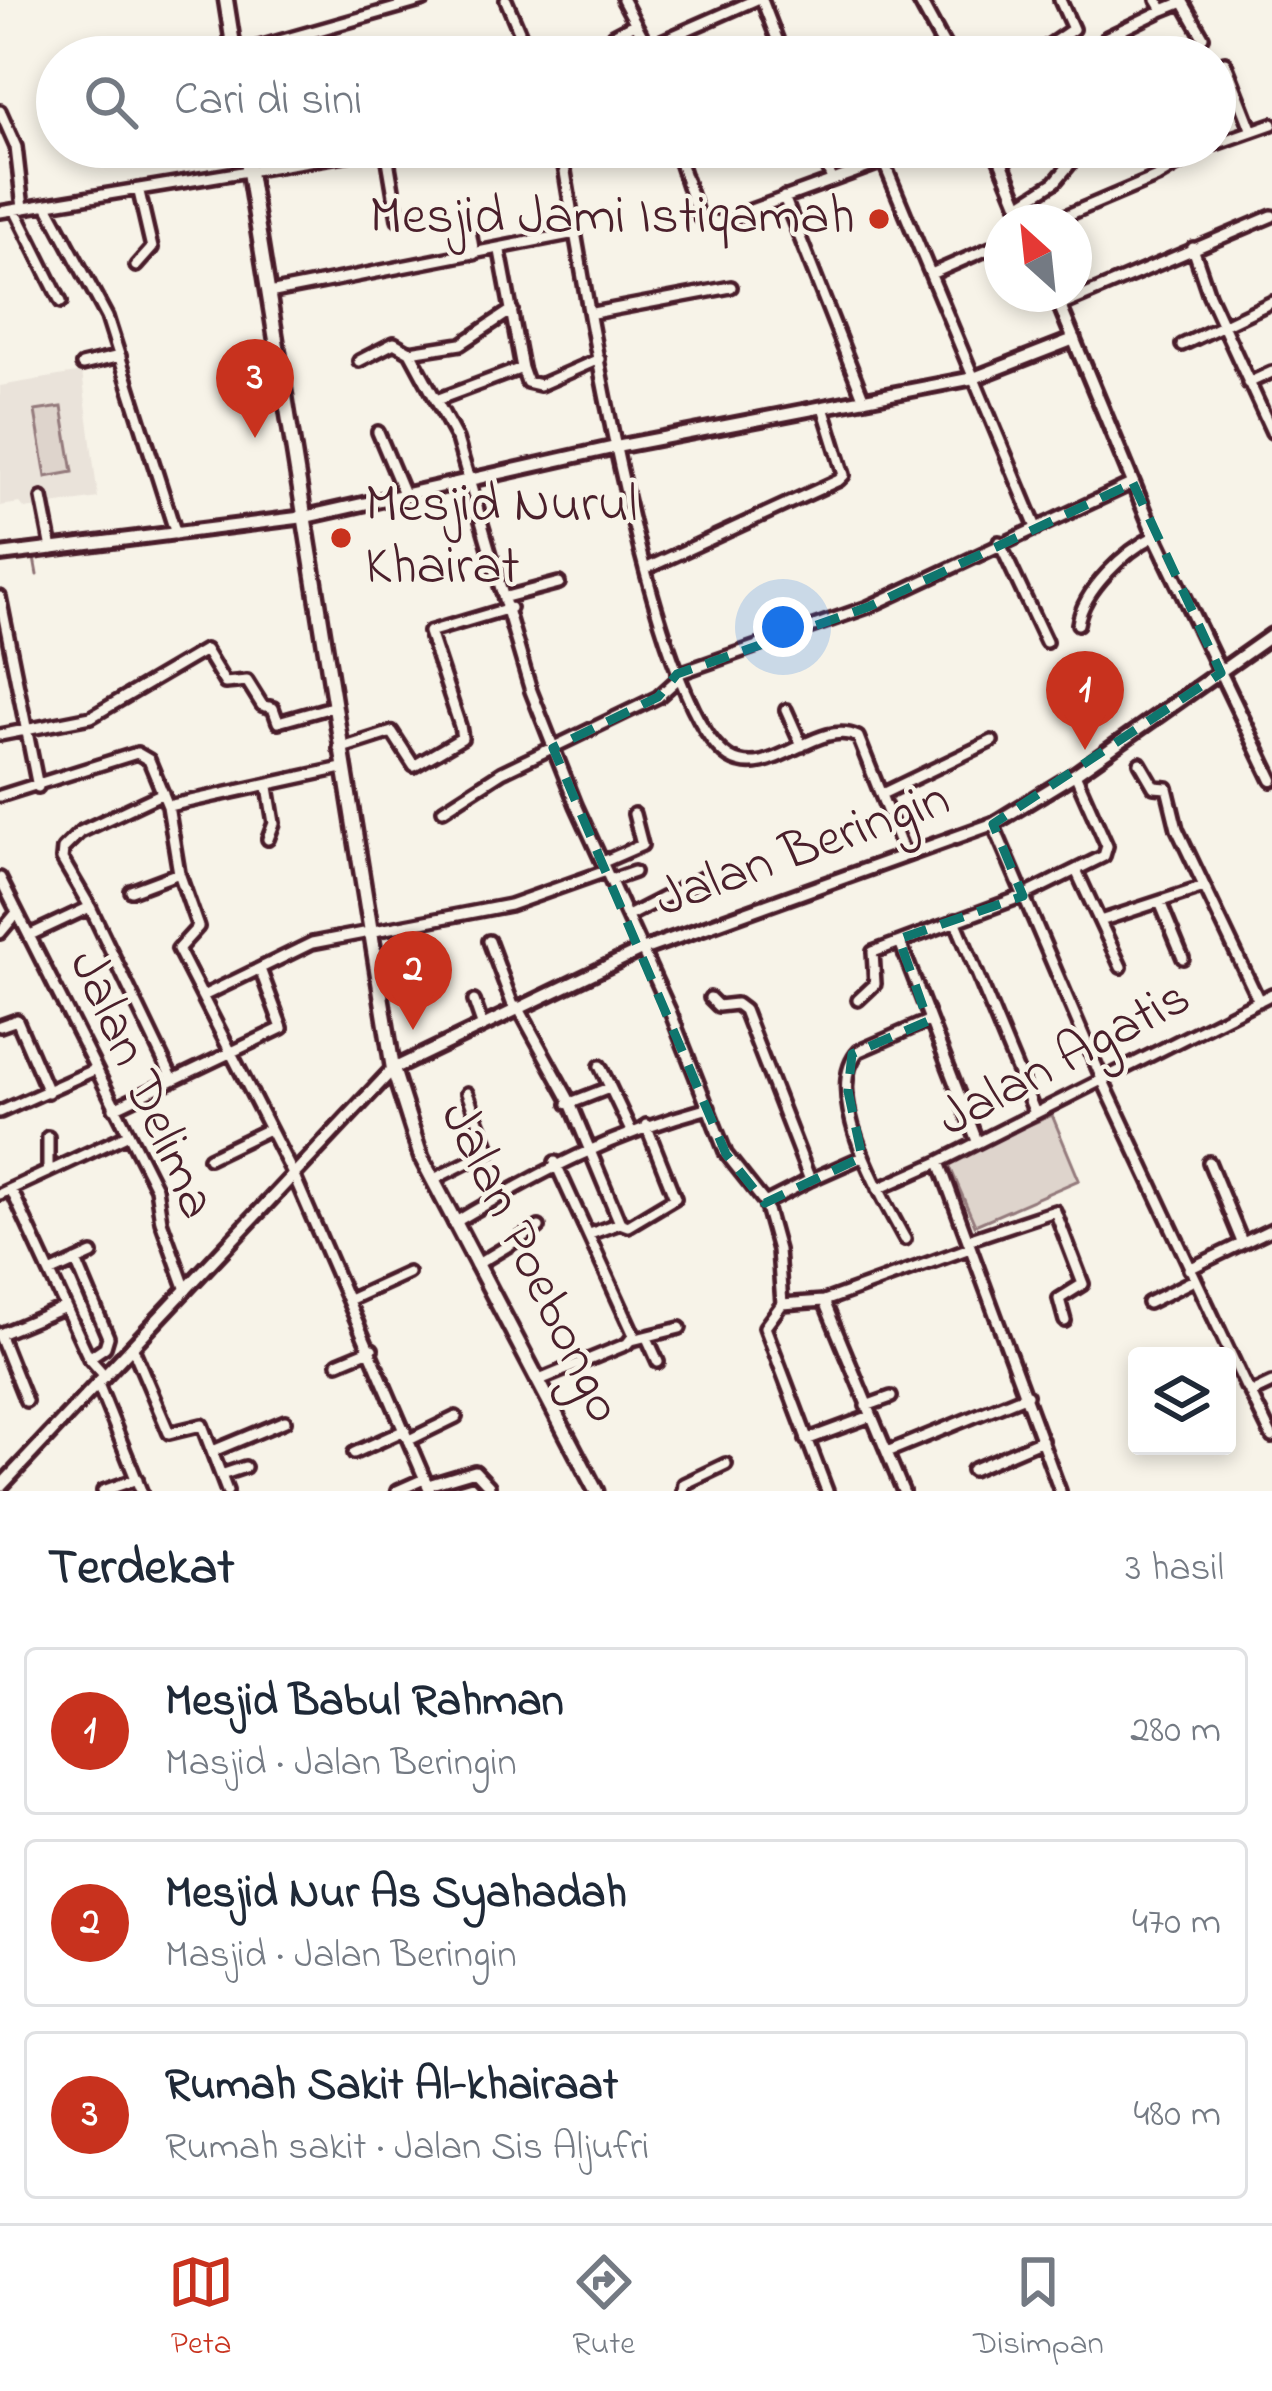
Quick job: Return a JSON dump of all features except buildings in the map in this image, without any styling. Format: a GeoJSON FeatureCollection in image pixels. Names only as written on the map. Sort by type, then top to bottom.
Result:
{"type":"FeatureCollection","features":[{"type":"Feature","properties":{"kind":"main road"},"geometry":{"type":"LineString","coordinates":[[226,0],[231,36]]}},
{"type":"Feature","properties":{"kind":"main road","name":"Jalan Poebongo"},"geometry":{"type":"LineString","coordinates":[[248,170],[393,1069],[410,1130],[432,1180],[596,1491]]}},
{"type":"Feature","properties":{"kind":"street"},"geometry":{"type":"LineString","coordinates":[[302,36],[424,0]]}},
{"type":"Feature","properties":{"kind":"street"},"geometry":{"type":"LineString","coordinates":[[506,0],[521,36]]}},
{"type":"Feature","properties":{"kind":"street"},"geometry":{"type":"LineString","coordinates":[[623,0],[641,36]]}},
{"type":"Feature","properties":{"kind":"street"},"geometry":{"type":"LineString","coordinates":[[674,36],[758,0],[774,36]]}},
{"type":"Feature","properties":{"kind":"street"},"geometry":{"type":"LineString","coordinates":[[919,0],[939,36]]}},
{"type":"Feature","properties":{"kind":"street"},"geometry":{"type":"LineString","coordinates":[[1060,0],[1073,29],[1063,36]]}},
{"type":"Feature","properties":{"kind":"street"},"geometry":{"type":"LineString","coordinates":[[1109,36],[1160,5],[1184,2],[1202,36]]}},
{"type":"Feature","properties":{"kind":"street"},"geometry":{"type":"LineString","coordinates":[[613,36],[634,24]]}},
{"type":"Feature","properties":{"kind":"street"},"geometry":{"type":"LineString","coordinates":[[1236,88],[1252,130]]}},
{"type":"Feature","properties":{"kind":"street"},"geometry":{"type":"LineString","coordinates":[[0,110],[16,147],[19,209],[61,302]]}},
{"type":"Feature","properties":{"kind":"street"},"geometry":{"type":"LineString","coordinates":[[1236,136],[1272,124]]}},
{"type":"Feature","properties":{"kind":"street"},"geometry":{"type":"LineString","coordinates":[[0,212],[261,168]]}},
{"type":"Feature","properties":{"kind":"street"},"geometry":{"type":"LineString","coordinates":[[392,168],[398,219]]}},
{"type":"Feature","properties":{"kind":"street"},"geometry":{"type":"LineString","coordinates":[[564,168],[616,447],[645,569],[678,676],[729,757],[756,763],[854,734],[884,793],[904,853]]}},
{"type":"Feature","properties":{"kind":"street"},"geometry":{"type":"LineString","coordinates":[[681,168],[690,198],[706,221],[726,220],[856,168]]}},
{"type":"Feature","properties":{"kind":"street"},"geometry":{"type":"LineString","coordinates":[[826,168],[830,178]]}},
{"type":"Feature","properties":{"kind":"street"},"geometry":{"type":"LineString","coordinates":[[886,168],[1034,525]]}},
{"type":"Feature","properties":{"kind":"street"},"geometry":{"type":"LineString","coordinates":[[1004,168],[1019,204]]}},
{"type":"Feature","properties":{"kind":"street"},"geometry":{"type":"LineString","coordinates":[[1021,204],[1055,182],[1067,168]]}},
{"type":"Feature","properties":{"kind":"street"},"geometry":{"type":"LineString","coordinates":[[1092,205],[1172,168]]}},
{"type":"Feature","properties":{"kind":"street"},"geometry":{"type":"LineString","coordinates":[[136,266],[152,248],[139,192]]}},
{"type":"Feature","properties":{"kind":"street"},"geometry":{"type":"LineString","coordinates":[[784,196],[864,400]]}},
{"type":"Feature","properties":{"kind":"street"},"geometry":{"type":"LineString","coordinates":[[47,205],[106,317],[176,534]]}},
{"type":"Feature","properties":{"kind":"street"},"geometry":{"type":"LineString","coordinates":[[1092,287],[1272,216]]}},
{"type":"Feature","properties":{"kind":"street"},"geometry":{"type":"LineString","coordinates":[[467,219],[474,254]]}},
{"type":"Feature","properties":{"kind":"street"},"geometry":{"type":"LineString","coordinates":[[268,293],[575,233]]}},
{"type":"Feature","properties":{"kind":"street"},"geometry":{"type":"LineString","coordinates":[[1193,248],[1223,326],[1270,424]]}},
{"type":"Feature","properties":{"kind":"street"},"geometry":{"type":"LineString","coordinates":[[500,251],[527,382],[540,385],[599,359]]}},
{"type":"Feature","properties":{"kind":"street"},"geometry":{"type":"LineString","coordinates":[[931,274],[984,251]]}},
{"type":"Feature","properties":{"kind":"street"},"geometry":{"type":"LineString","coordinates":[[593,313],[731,287]]}},
{"type":"Feature","properties":{"kind":"street"},"geometry":{"type":"LineString","coordinates":[[1181,345],[1272,302]]}},
{"type":"Feature","properties":{"kind":"street"},"geometry":{"type":"LineString","coordinates":[[410,352],[461,344],[512,310]]}},
{"type":"Feature","properties":{"kind":"street"},"geometry":{"type":"LineString","coordinates":[[1062,312],[1155,536],[1272,780]]}},
{"type":"Feature","properties":{"kind":"street"},"geometry":{"type":"LineString","coordinates":[[842,340],[854,335]]}},
{"type":"Feature","properties":{"kind":"street"},"geometry":{"type":"LineString","coordinates":[[0,555],[305,517],[616,447],[974,378],[1074,339]]}},
{"type":"Feature","properties":{"kind":"street"},"geometry":{"type":"LineString","coordinates":[[359,361],[398,343],[410,352],[439,399],[471,482],[531,691],[553,748],[726,1154],[764,1203],[778,1250],[782,1304],[765,1327],[827,1491]]}},
{"type":"Feature","properties":{"kind":"street"},"geometry":{"type":"LineString","coordinates":[[82,365],[120,356]]}},
{"type":"Feature","properties":{"kind":"street"},"geometry":{"type":"LineString","coordinates":[[439,399],[522,368]]}},
{"type":"Feature","properties":{"kind":"street"},"geometry":{"type":"LineString","coordinates":[[1248,383],[1272,372]]}},
{"type":"Feature","properties":{"kind":"street"},"geometry":{"type":"LineString","coordinates":[[645,569],[839,480],[844,475],[823,407]]}},
{"type":"Feature","properties":{"kind":"street"},"geometry":{"type":"LineString","coordinates":[[378,432],[405,496]]}},
{"type":"Feature","properties":{"kind":"street"},"geometry":{"type":"LineString","coordinates":[[443,810],[553,748],[658,697],[678,676],[868,607],[1034,525],[1133,483]]}},
{"type":"Feature","properties":{"kind":"street"},"geometry":{"type":"LineString","coordinates":[[42,498],[52,549]]}},
{"type":"Feature","properties":{"kind":"street"},"geometry":{"type":"LineString","coordinates":[[1078,625],[1082,601],[1114,572],[1123,553],[1155,536]]}},
{"type":"Feature","properties":{"kind":"street"},"geometry":{"type":"LineString","coordinates":[[999,542],[1046,643]]}},
{"type":"Feature","properties":{"kind":"street"},"geometry":{"type":"LineString","coordinates":[[339,749],[392,732],[414,766],[459,742],[457,713],[428,634],[559,583]]}},
{"type":"Feature","properties":{"kind":"street"},"geometry":{"type":"LineString","coordinates":[[0,597],[5,653],[38,787]]}},
{"type":"Feature","properties":{"kind":"street","name":"Jalan Beringin"},"geometry":{"type":"LineString","coordinates":[[393,1069],[640,951],[994,824],[1076,775],[1272,635]]}},
{"type":"Feature","properties":{"kind":"street"},"geometry":{"type":"LineString","coordinates":[[0,735],[91,717],[205,650],[225,683],[248,681],[262,705],[273,708],[278,722],[332,707]]}},
{"type":"Feature","properties":{"kind":"street"},"geometry":{"type":"LineString","coordinates":[[786,710],[802,746]]}},
{"type":"Feature","properties":{"kind":"street"},"geometry":{"type":"LineString","coordinates":[[884,793],[992,741]]}},
{"type":"Feature","properties":{"kind":"street"},"geometry":{"type":"LineString","coordinates":[[0,796],[137,753],[149,760],[168,806],[178,873],[198,929],[178,947],[296,1178],[427,1485]]}},
{"type":"Feature","properties":{"kind":"street"},"geometry":{"type":"LineString","coordinates":[[1140,763],[1154,787],[1167,788],[1184,844],[1258,1000]]}},
{"type":"Feature","properties":{"kind":"street"},"geometry":{"type":"LineString","coordinates":[[168,806],[342,768]]}},
{"type":"Feature","properties":{"kind":"street"},"geometry":{"type":"LineString","coordinates":[[858,1000],[875,984],[873,953],[1023,896],[1104,856],[1108,849],[1076,775]]}},
{"type":"Feature","properties":{"kind":"street"},"geometry":{"type":"LineString","coordinates":[[268,787],[274,824],[268,839]]}},
{"type":"Feature","properties":{"kind":"street"},"geometry":{"type":"LineString","coordinates":[[163,794],[80,832],[61,857],[173,1080]]}},
{"type":"Feature","properties":{"kind":"street"},"geometry":{"type":"LineString","coordinates":[[203,996],[320,940],[510,905],[607,871],[642,845],[634,814]]}},
{"type":"Feature","properties":{"kind":"street"},"geometry":{"type":"LineString","coordinates":[[994,824],[1102,1079],[1272,1437]]}},
{"type":"Feature","properties":{"kind":"street"},"geometry":{"type":"LineString","coordinates":[[1076,870],[1121,967]]}},
{"type":"Feature","properties":{"kind":"street"},"geometry":{"type":"LineString","coordinates":[[607,871],[634,872]]}},
{"type":"Feature","properties":{"kind":"street"},"geometry":{"type":"LineString","coordinates":[[131,891],[178,873]]}},
{"type":"Feature","properties":{"kind":"street","name":"Jalan Delima"},"geometry":{"type":"LineString","coordinates":[[0,878],[158,1193],[161,1221],[187,1290]]}},
{"type":"Feature","properties":{"kind":"street"},"geometry":{"type":"LineString","coordinates":[[628,916],[702,878]]}},
{"type":"Feature","properties":{"kind":"street"},"geometry":{"type":"LineString","coordinates":[[1100,921],[1204,887]]}},
{"type":"Feature","properties":{"kind":"street"},"geometry":{"type":"LineString","coordinates":[[1160,902],[1183,958]]}},
{"type":"Feature","properties":{"kind":"street"},"geometry":{"type":"LineString","coordinates":[[30,935],[90,907]]}},
{"type":"Feature","properties":{"kind":"street","name":"Jalan Delima"},"geometry":{"type":"LineString","coordinates":[[0,933],[15,915]]}},
{"type":"Feature","properties":{"kind":"street"},"geometry":{"type":"LineString","coordinates":[[955,920],[1002,1023],[1034,1113]]}},
{"type":"Feature","properties":{"kind":"street"},"geometry":{"type":"LineString","coordinates":[[489,941],[620,1223]]}},
{"type":"Feature","properties":{"kind":"street"},"geometry":{"type":"LineString","coordinates":[[900,942],[977,1141]]}},
{"type":"Feature","properties":{"kind":"street"},"geometry":{"type":"LineString","coordinates":[[113,1108],[283,1026],[260,969]]}},
{"type":"Feature","properties":{"kind":"street","name":"Jalan Agatis"},"geometry":{"type":"LineString","coordinates":[[1060,1491],[939,1162],[1272,994]]}},
{"type":"Feature","properties":{"kind":"street"},"geometry":{"type":"LineString","coordinates":[[710,998],[718,1006],[736,1004],[744,1010],[810,1180]]}},
{"type":"Feature","properties":{"kind":"street"},"geometry":{"type":"LineString","coordinates":[[474,1001],[482,1024]]}},
{"type":"Feature","properties":{"kind":"street"},"geometry":{"type":"LineString","coordinates":[[0,1025],[17,1021],[48,1091]]}},
{"type":"Feature","properties":{"kind":"street"},"geometry":{"type":"LineString","coordinates":[[904,1239],[862,1157],[848,1091],[851,1060],[928,1021]]}},
{"type":"Feature","properties":{"kind":"street"},"geometry":{"type":"LineString","coordinates":[[600,1066],[631,1131]]}},
{"type":"Feature","properties":{"kind":"street"},"geometry":{"type":"LineString","coordinates":[[0,1487],[296,1178],[393,1069]]}},
{"type":"Feature","properties":{"kind":"street"},"geometry":{"type":"LineString","coordinates":[[0,1112],[94,1070]]}},
{"type":"Feature","properties":{"kind":"street"},"geometry":{"type":"LineString","coordinates":[[568,1104],[609,1088]]}},
{"type":"Feature","properties":{"kind":"street"},"geometry":{"type":"LineString","coordinates":[[432,1180],[490,1151],[466,1094]]}},
{"type":"Feature","properties":{"kind":"street"},"geometry":{"type":"LineString","coordinates":[[454,1223],[555,1162],[646,1125],[710,1108]]}},
{"type":"Feature","properties":{"kind":"street"},"geometry":{"type":"LineString","coordinates":[[590,1234],[620,1223],[628,1226],[676,1195],[646,1125]]}},
{"type":"Feature","properties":{"kind":"street"},"geometry":{"type":"LineString","coordinates":[[209,1159],[269,1129]]}},
{"type":"Feature","properties":{"kind":"street"},"geometry":{"type":"LineString","coordinates":[[103,1491],[139,1485],[101,1380],[5,1192],[127,1135]]}},
{"type":"Feature","properties":{"kind":"street"},"geometry":{"type":"LineString","coordinates":[[48,1137],[48,1172]]}},
{"type":"Feature","properties":{"kind":"street"},"geometry":{"type":"LineString","coordinates":[[764,1203],[862,1157]]}},
{"type":"Feature","properties":{"kind":"street"},"geometry":{"type":"LineString","coordinates":[[555,1162],[627,1310],[632,1340]]}},
{"type":"Feature","properties":{"kind":"street"},"geometry":{"type":"LineString","coordinates":[[878,1189],[939,1162]]}},
{"type":"Feature","properties":{"kind":"street"},"geometry":{"type":"LineString","coordinates":[[1209,1162],[1242,1242]]}},
{"type":"Feature","properties":{"kind":"street"},"geometry":{"type":"LineString","coordinates":[[782,1304],[824,1300],[1055,1210],[1082,1284],[1059,1299],[1065,1321]]}},
{"type":"Feature","properties":{"kind":"street"},"geometry":{"type":"LineString","coordinates":[[476,1265],[539,1227]]}},
{"type":"Feature","properties":{"kind":"street"},"geometry":{"type":"LineString","coordinates":[[1148,1303],[1242,1242],[1272,1229]]}},
{"type":"Feature","properties":{"kind":"street"},"geometry":{"type":"LineString","coordinates":[[50,1274],[92,1254]]}},
{"type":"Feature","properties":{"kind":"street"},"geometry":{"type":"LineString","coordinates":[[76,1262],[107,1344],[89,1358]]}},
{"type":"Feature","properties":{"kind":"street"},"geometry":{"type":"LineString","coordinates":[[351,1299],[408,1273]]}},
{"type":"Feature","properties":{"kind":"street"},"geometry":{"type":"LineString","coordinates":[[824,1300],[903,1491]]}},
{"type":"Feature","properties":{"kind":"street"},"geometry":{"type":"LineString","coordinates":[[26,1401],[0,1335],[64,1306]]}},
{"type":"Feature","properties":{"kind":"street"},"geometry":{"type":"LineString","coordinates":[[72,1323],[98,1312]]}},
{"type":"Feature","properties":{"kind":"street"},"geometry":{"type":"LineString","coordinates":[[537,1381],[632,1340],[648,1340],[680,1328]]}},
{"type":"Feature","properties":{"kind":"street"},"geometry":{"type":"LineString","coordinates":[[648,1340],[658,1362]]}},
{"type":"Feature","properties":{"kind":"street"},"geometry":{"type":"LineString","coordinates":[[132,1346],[169,1433],[201,1424],[227,1491]]}},
{"type":"Feature","properties":{"kind":"street"},"geometry":{"type":"LineString","coordinates":[[338,1363],[372,1349]]}},
{"type":"Feature","properties":{"kind":"street"},"geometry":{"type":"LineString","coordinates":[[1250,1392],[1272,1384]]}},
{"type":"Feature","properties":{"kind":"street"},"geometry":{"type":"LineString","coordinates":[[887,1452],[1027,1395]]}},
{"type":"Feature","properties":{"kind":"street"},"geometry":{"type":"LineString","coordinates":[[806,1440],[890,1397]]}},
{"type":"Feature","properties":{"kind":"street"},"geometry":{"type":"LineString","coordinates":[[354,1453],[456,1418]]}},
{"type":"Feature","properties":{"kind":"street"},"geometry":{"type":"LineString","coordinates":[[213,1451],[285,1421]]}},
{"type":"Feature","properties":{"kind":"street"},"geometry":{"type":"LineString","coordinates":[[972,1470],[1042,1440]]}},
{"type":"Feature","properties":{"kind":"street"},"geometry":{"type":"LineString","coordinates":[[683,1491],[685,1484],[725,1464]]}},
{"type":"Feature","properties":{"kind":"street"},"geometry":{"type":"LineString","coordinates":[[221,1475],[245,1467]]}},
{"type":"Feature","properties":{"kind":"street"},"geometry":{"type":"LineString","coordinates":[[397,1491],[478,1471],[489,1486]]}},
{"type":"Feature","properties":{"kind":"highlighted area"},"geometry":{"type":"Polygon","coordinates":[[[1133,483],[1221,673],[993,824],[1023,896],[899,939],[928,1021],[852,1054],[848,1091],[862,1157],[765,1203],[726,1154],[553,748],[658,697],[677,674],[868,607],[1133,483]]]}},
{"type":"Feature","properties":{"kind":"shaded area"},"geometry":{"type":"Polygon","coordinates":[[[82,372],[98,498],[25,509],[20,503],[0,506],[0,386],[82,372]]]}},
{"type":"Feature","properties":{"kind":"shaded area"},"geometry":{"type":"Polygon","coordinates":[[[62,407],[73,472],[46,477],[35,411],[62,407]]]}},
{"type":"Feature","properties":{"kind":"shaded area"},"geometry":{"type":"Polygon","coordinates":[[[1052,1115],[1079,1180],[975,1225],[947,1160],[1052,1115]]]}},
{"type":"Feature","properties":{"kind":"waterway"},"geometry":{"type":"LineString","coordinates":[[0,547],[32,543]]}},
{"type":"Feature","properties":{"kind":"waterway"},"geometry":{"type":"LineString","coordinates":[[34,558],[37,575]]}},
{"type":"Feature","properties":{"kind":"place","name":"Mesjid Jami Istiqamah"},"geometry":{"type":"Point","coordinates":[879,219]}},
{"type":"Feature","properties":{"kind":"place","name":"Rumah Sakit Al-khairaat"},"geometry":{"type":"Point","coordinates":[255,438]}},
{"type":"Feature","properties":{"kind":"place","name":"Mesjid Nurul Khairat"},"geometry":{"type":"Point","coordinates":[341,538]}},
{"type":"Feature","properties":{"kind":"place","name":"Mesjid Babul Rahman"},"geometry":{"type":"Point","coordinates":[1085,750]}},
{"type":"Feature","properties":{"kind":"place","name":"Mesjid Nur As Syahadah"},"geometry":{"type":"Point","coordinates":[413,1030]}}]}
